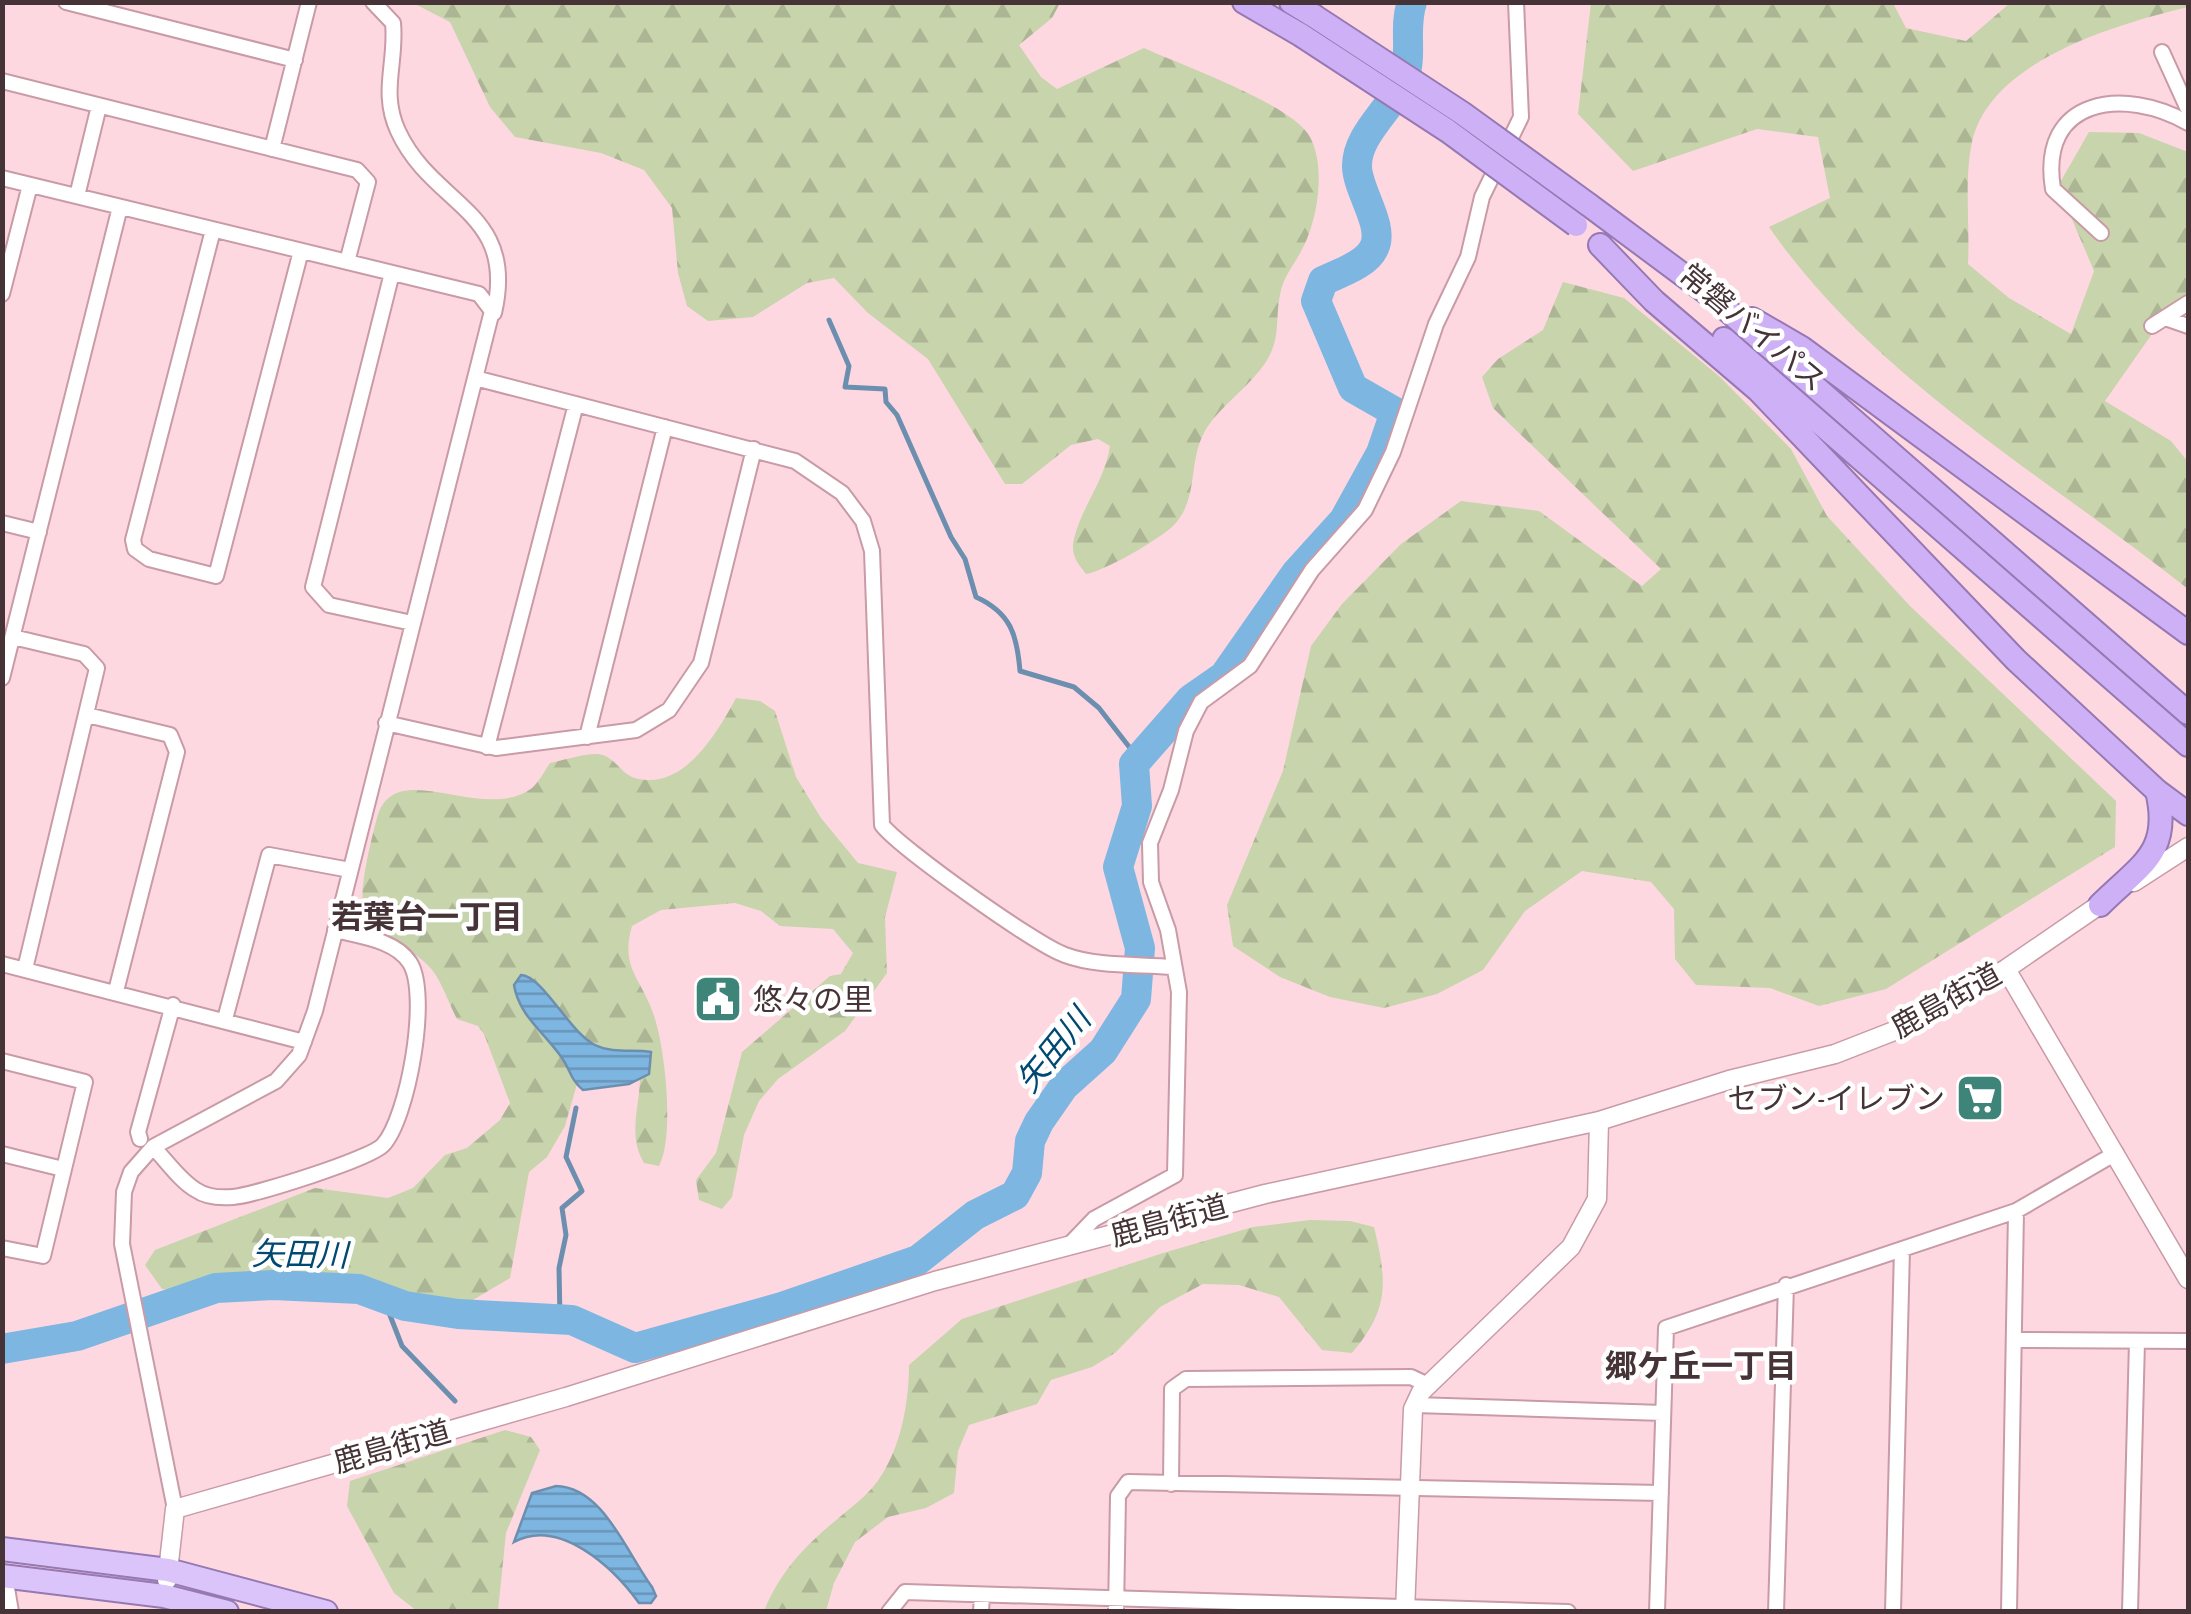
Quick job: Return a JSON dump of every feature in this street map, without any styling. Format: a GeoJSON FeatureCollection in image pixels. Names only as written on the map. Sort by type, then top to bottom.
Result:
{"type":"FeatureCollection","features":[{"type":"Feature","properties":{"kind":"highway","name":"常磐バイパス"},"geometry":{"type":"LineString","coordinates":[[1244,2],[1307,26],[1462,113],[1583,215],[1710,295],[2188,713]]}},
{"type":"Feature","properties":{"kind":"highway","name":"常磐バイパス"},"geometry":{"type":"LineString","coordinates":[[1291,2],[1307,26]]}},
{"type":"Feature","properties":{"kind":"highway","name":"常磐バイパス"},"geometry":{"type":"LineString","coordinates":[[1583,215],[1600,244],[1722,337],[2188,744]]}},
{"type":"Feature","properties":{"kind":"highway"},"geometry":{"type":"LineString","coordinates":[[1600,244],[1654,301],[1758,390],[2016,660],[2156,791],[2188,814]]}},
{"type":"Feature","properties":{"kind":"highway"},"geometry":{"type":"LineString","coordinates":[[1710,295],[1802,348],[2188,633]]}},
{"type":"Feature","properties":{"kind":"highway"},"geometry":{"type":"LineString","coordinates":[[2100,905],[2155,850],[2164,822],[2156,791]]}},
{"type":"Feature","properties":{"kind":"main road"},"geometry":{"type":"LineString","coordinates":[[2,1549],[168,1570],[326,1612]]}},
{"type":"Feature","properties":{"kind":"main road"},"geometry":{"type":"LineString","coordinates":[[4,1576],[164,1596],[227,1612]]}},
{"type":"Feature","properties":{"kind":"street"},"geometry":{"type":"LineString","coordinates":[[66,2],[294,60]]}},
{"type":"Feature","properties":{"kind":"street"},"geometry":{"type":"LineString","coordinates":[[272,149],[309,2]]}},
{"type":"Feature","properties":{"kind":"street"},"geometry":{"type":"LineString","coordinates":[[164,1596],[175,1509],[120,1229],[131,1172],[147,1143],[276,1081],[304,1042],[501,276],[494,242],[399,135],[388,103],[393,23],[372,2]]}},
{"type":"Feature","properties":{"kind":"street"},"geometry":{"type":"LineString","coordinates":[[1068,1247],[1094,1220],[1175,1175],[1179,992],[1168,930],[1148,864],[1150,844],[1171,790],[1186,731],[1201,702],[1250,666],[1312,570],[1365,510],[1393,452],[1436,324],[1468,257],[1482,197],[1520,117],[1516,2]]}},
{"type":"Feature","properties":{"kind":"street"},"geometry":{"type":"LineString","coordinates":[[2101,233],[2053,189],[2050,153],[2065,125],[2096,105],[2113,102],[2145,105],[2172,114],[2188,112],[2162,52]]}},
{"type":"Feature","properties":{"kind":"street"},"geometry":{"type":"LineString","coordinates":[[2,82],[272,149],[364,176],[368,182],[347,262]]}},
{"type":"Feature","properties":{"kind":"street"},"geometry":{"type":"LineString","coordinates":[[77,196],[99,106]]}},
{"type":"Feature","properties":{"kind":"street"},"geometry":{"type":"LineString","coordinates":[[2,178],[479,294],[490,306],[492,322]]}},
{"type":"Feature","properties":{"kind":"street"},"geometry":{"type":"LineString","coordinates":[[2,294],[30,185]]}},
{"type":"Feature","properties":{"kind":"street"},"geometry":{"type":"LineString","coordinates":[[2,678],[120,207]]}},
{"type":"Feature","properties":{"kind":"street"},"geometry":{"type":"LineString","coordinates":[[213,230],[134,540],[135,549],[149,559],[216,576],[300,251]]}},
{"type":"Feature","properties":{"kind":"street"},"geometry":{"type":"LineString","coordinates":[[392,273],[313,587],[329,605],[412,623]]}},
{"type":"Feature","properties":{"kind":"street"},"geometry":{"type":"LineString","coordinates":[[2188,303],[2159,322],[2188,326]]}},
{"type":"Feature","properties":{"kind":"street"},"geometry":{"type":"LineString","coordinates":[[476,378],[796,462],[828,480],[855,509],[868,533],[875,580],[882,826],[893,840],[1061,954],[1172,966]]}},
{"type":"Feature","properties":{"kind":"street"},"geometry":{"type":"LineString","coordinates":[[487,747],[576,404]]}},
{"type":"Feature","properties":{"kind":"street"},"geometry":{"type":"LineString","coordinates":[[586,737],[665,427]]}},
{"type":"Feature","properties":{"kind":"street"},"geometry":{"type":"LineString","coordinates":[[386,723],[487,747],[636,730],[668,710],[694,679],[754,450]]}},
{"type":"Feature","properties":{"kind":"street"},"geometry":{"type":"LineString","coordinates":[[2,523],[39,532]]}},
{"type":"Feature","properties":{"kind":"street"},"geometry":{"type":"LineString","coordinates":[[13,637],[84,654],[97,668],[25,970]]}},
{"type":"Feature","properties":{"kind":"street"},"geometry":{"type":"LineString","coordinates":[[87,715],[170,736],[177,752],[116,991]]}},
{"type":"Feature","properties":{"kind":"street","name":"鹿島街道"},"geometry":{"type":"LineString","coordinates":[[175,1509],[566,1397],[935,1280],[1266,1194],[1598,1121],[1729,1080],[1835,1054],[1894,1031],[2006,968],[2188,847]]}},
{"type":"Feature","properties":{"kind":"street"},"geometry":{"type":"LineString","coordinates":[[225,1020],[269,855],[350,870]]}},
{"type":"Feature","properties":{"kind":"street"},"geometry":{"type":"LineString","coordinates":[[173,1005],[138,1132],[196,1191],[235,1197],[353,1161],[385,1144],[395,1125],[418,1030],[417,982],[410,962],[396,949],[335,930]]}},
{"type":"Feature","properties":{"kind":"street"},"geometry":{"type":"LineString","coordinates":[[2,964],[173,1005],[304,1042]]}},
{"type":"Feature","properties":{"kind":"street"},"geometry":{"type":"LineString","coordinates":[[2006,968],[2116,1153],[2181,1249],[2188,1278]]}},
{"type":"Feature","properties":{"kind":"street"},"geometry":{"type":"LineString","coordinates":[[2,1061],[85,1082],[43,1256],[2,1248]]}},
{"type":"Feature","properties":{"kind":"street"},"geometry":{"type":"LineString","coordinates":[[1405,1609],[1407,1488],[1415,1404],[1428,1385],[1580,1233],[1597,1199],[1598,1121]]}},
{"type":"Feature","properties":{"kind":"street"},"geometry":{"type":"LineString","coordinates":[[1657,1612],[1666,1328],[1786,1285],[2016,1212],[2116,1153]]}},
{"type":"Feature","properties":{"kind":"street"},"geometry":{"type":"LineString","coordinates":[[2,1154],[63,1170]]}},
{"type":"Feature","properties":{"kind":"street"},"geometry":{"type":"LineString","coordinates":[[2009,1612],[2016,1212]]}},
{"type":"Feature","properties":{"kind":"street"},"geometry":{"type":"LineString","coordinates":[[1893,1612],[1902,1249]]}},
{"type":"Feature","properties":{"kind":"street"},"geometry":{"type":"LineString","coordinates":[[1776,1612],[1786,1285]]}},
{"type":"Feature","properties":{"kind":"street"},"geometry":{"type":"LineString","coordinates":[[2014,1340],[2188,1341]]}},
{"type":"Feature","properties":{"kind":"street"},"geometry":{"type":"LineString","coordinates":[[2130,1612],[2137,1341]]}},
{"type":"Feature","properties":{"kind":"street"},"geometry":{"type":"LineString","coordinates":[[1171,1484],[1172,1389],[1186,1379],[1411,1377],[1428,1385]]}},
{"type":"Feature","properties":{"kind":"street"},"geometry":{"type":"LineString","coordinates":[[1415,1404],[1663,1413]]}},
{"type":"Feature","properties":{"kind":"street"},"geometry":{"type":"LineString","coordinates":[[1116,1605],[1118,1496],[1128,1482],[1661,1494]]}},
{"type":"Feature","properties":{"kind":"street"},"geometry":{"type":"LineString","coordinates":[[4,1576],[10,1612]]}},
{"type":"Feature","properties":{"kind":"street"},"geometry":{"type":"LineString","coordinates":[[889,1612],[905,1592],[1116,1605],[1568,1612]]}},
{"type":"Feature","properties":{"kind":"street"},"geometry":{"type":"LineString","coordinates":[[982,1595],[982,1612]]}},
{"type":"Feature","properties":{"kind":"green space"},"geometry":{"type":"Polygon","coordinates":[[[413,3],[1060,3],[1052,18],[1019,45],[1041,77],[1057,89],[1144,48],[1259,99],[1299,124],[1310,137],[1318,165],[1318,197],[1305,243],[1281,289],[1271,352],[1260,370],[1208,425],[1198,446],[1186,506],[1172,527],[1130,555],[1086,574],[1075,557],[1073,545],[1110,446],[1098,439],[1071,445],[1022,484],[1005,484],[928,359],[868,313],[834,278],[807,283],[753,317],[708,321],[687,306],[678,273],[672,208],[644,170],[601,153],[515,137],[490,107],[450,22],[413,3]]]}},
{"type":"Feature","properties":{"kind":"green space"},"geometry":{"type":"Polygon","coordinates":[[[1591,3],[1893,3],[1906,28],[1966,41],[2010,3],[2188,3],[2188,7],[2127,24],[2060,50],[2004,89],[1984,113],[1972,142],[1968,264],[2009,298],[2071,334],[2094,271],[2058,186],[2089,132],[2139,133],[2188,152],[2188,310],[2161,321],[2105,401],[2171,441],[2188,462],[2188,589],[1911,379],[1812,282],[1769,227],[1830,198],[1818,137],[1757,129],[1633,171],[1578,114],[1591,3]]]}},
{"type":"Feature","properties":{"kind":"green space"},"geometry":{"type":"Polygon","coordinates":[[[1563,282],[1624,298],[1720,377],[1791,449],[1827,516],[1909,605],[2116,801],[2115,847],[1886,989],[1819,1006],[1770,988],[1696,985],[1675,959],[1674,909],[1651,882],[1582,871],[1525,911],[1483,970],[1437,994],[1384,1008],[1330,997],[1280,977],[1233,946],[1227,905],[1283,771],[1311,646],[1342,604],[1401,544],[1461,501],[1539,511],[1642,586],[1661,569],[1493,408],[1482,377],[1498,359],[1543,330],[1563,282]]]}},
{"type":"Feature","properties":{"kind":"green space"},"geometry":{"type":"Polygon","coordinates":[[[736,698],[760,701],[775,711],[796,777],[821,818],[858,863],[897,872],[885,917],[887,973],[845,1031],[778,1079],[759,1101],[744,1135],[732,1197],[722,1209],[699,1200],[696,1180],[716,1153],[742,1052],[830,976],[841,974],[853,953],[833,929],[780,926],[761,911],[735,903],[661,910],[632,926],[630,963],[653,1013],[664,1068],[664,1152],[659,1166],[644,1163],[639,1151],[635,1127],[639,1066],[581,1070],[565,1126],[547,1157],[529,1172],[510,1278],[451,1313],[428,1318],[295,1290],[224,1293],[162,1289],[145,1265],[155,1250],[315,1188],[388,1198],[413,1188],[445,1155],[467,1148],[500,1120],[510,1103],[484,1034],[478,1026],[457,1019],[433,971],[367,912],[363,901],[365,872],[377,818],[387,800],[401,792],[421,790],[490,799],[512,797],[532,788],[550,763],[591,754],[608,757],[635,778],[652,780],[668,776],[696,756],[736,698]]]}},
{"type":"Feature","properties":{"kind":"green space"},"geometry":{"type":"Polygon","coordinates":[[[1310,1220],[1350,1221],[1374,1227],[1382,1294],[1373,1322],[1352,1353],[1322,1350],[1279,1297],[1239,1285],[1203,1284],[1160,1307],[1115,1353],[1092,1367],[1051,1380],[1037,1404],[969,1425],[958,1451],[954,1493],[926,1508],[888,1517],[855,1542],[834,1583],[826,1611],[764,1611],[792,1563],[859,1501],[883,1473],[903,1420],[909,1365],[962,1319],[1253,1227],[1310,1220]]]}},
{"type":"Feature","properties":{"kind":"green space"},"geometry":{"type":"Polygon","coordinates":[[[505,1430],[531,1437],[540,1450],[506,1533],[498,1611],[417,1611],[394,1593],[347,1506],[350,1481],[505,1430]]]}},
{"type":"Feature","properties":{"kind":"water"},"geometry":{"type":"Polygon","coordinates":[[[521,975],[538,985],[595,1045],[651,1052],[649,1074],[629,1084],[583,1090],[521,1006],[514,985],[521,975]]]}},
{"type":"Feature","properties":{"kind":"water"},"geometry":{"type":"Polygon","coordinates":[[[556,1486],[573,1489],[600,1509],[652,1587],[656,1596],[651,1603],[639,1603],[600,1561],[566,1541],[531,1536],[514,1542],[532,1493],[556,1486]]]}},
{"type":"Feature","properties":{"kind":"waterway","name":"矢田川"},"geometry":{"type":"LineString","coordinates":[[2,1349],[77,1336],[216,1288],[273,1285],[359,1289],[405,1306],[458,1314],[572,1320],[635,1348],[782,1307],[918,1260],[975,1215],[1015,1195],[1027,1173],[1030,1141],[1039,1122],[1064,1086],[1103,1051],[1136,999],[1140,948],[1118,867],[1137,806],[1134,764],[1191,699],[1224,676],[1296,573],[1344,520],[1381,453],[1395,412],[1353,388],[1316,301],[1323,281],[1359,264],[1374,248],[1376,230],[1358,177],[1358,155],[1404,79],[1412,2]]}},
{"type":"Feature","properties":{"kind":"waterway"},"geometry":{"type":"LineString","coordinates":[[829,320],[849,366],[845,387],[885,389],[886,402],[897,415],[951,537],[965,559],[976,597],[997,610],[1010,626],[1020,671],[1074,687],[1099,708],[1137,757]]}},
{"type":"Feature","properties":{"kind":"waterway"},"geometry":{"type":"LineString","coordinates":[[560,1319],[559,1268],[566,1235],[562,1208],[582,1191],[566,1157],[576,1108]]}},
{"type":"Feature","properties":{"kind":"waterway"},"geometry":{"type":"LineString","coordinates":[[384,1300],[402,1346],[455,1401]]}},
{"type":"Feature","properties":{"kind":"place","name":"悠々の里"},"geometry":{"type":"Point","coordinates":[718,999]}},
{"type":"Feature","properties":{"kind":"place","name":"セブン-イレブン"},"geometry":{"type":"Point","coordinates":[1980,1098]}},
{"type":"Feature","properties":{"kind":"district","name":"若葉台一丁目"},"geometry":{"type":"Point","coordinates":[427,916]}},
{"type":"Feature","properties":{"kind":"district","name":"郷ケ丘一丁目"},"geometry":{"type":"Point","coordinates":[1701,1365]}}]}
